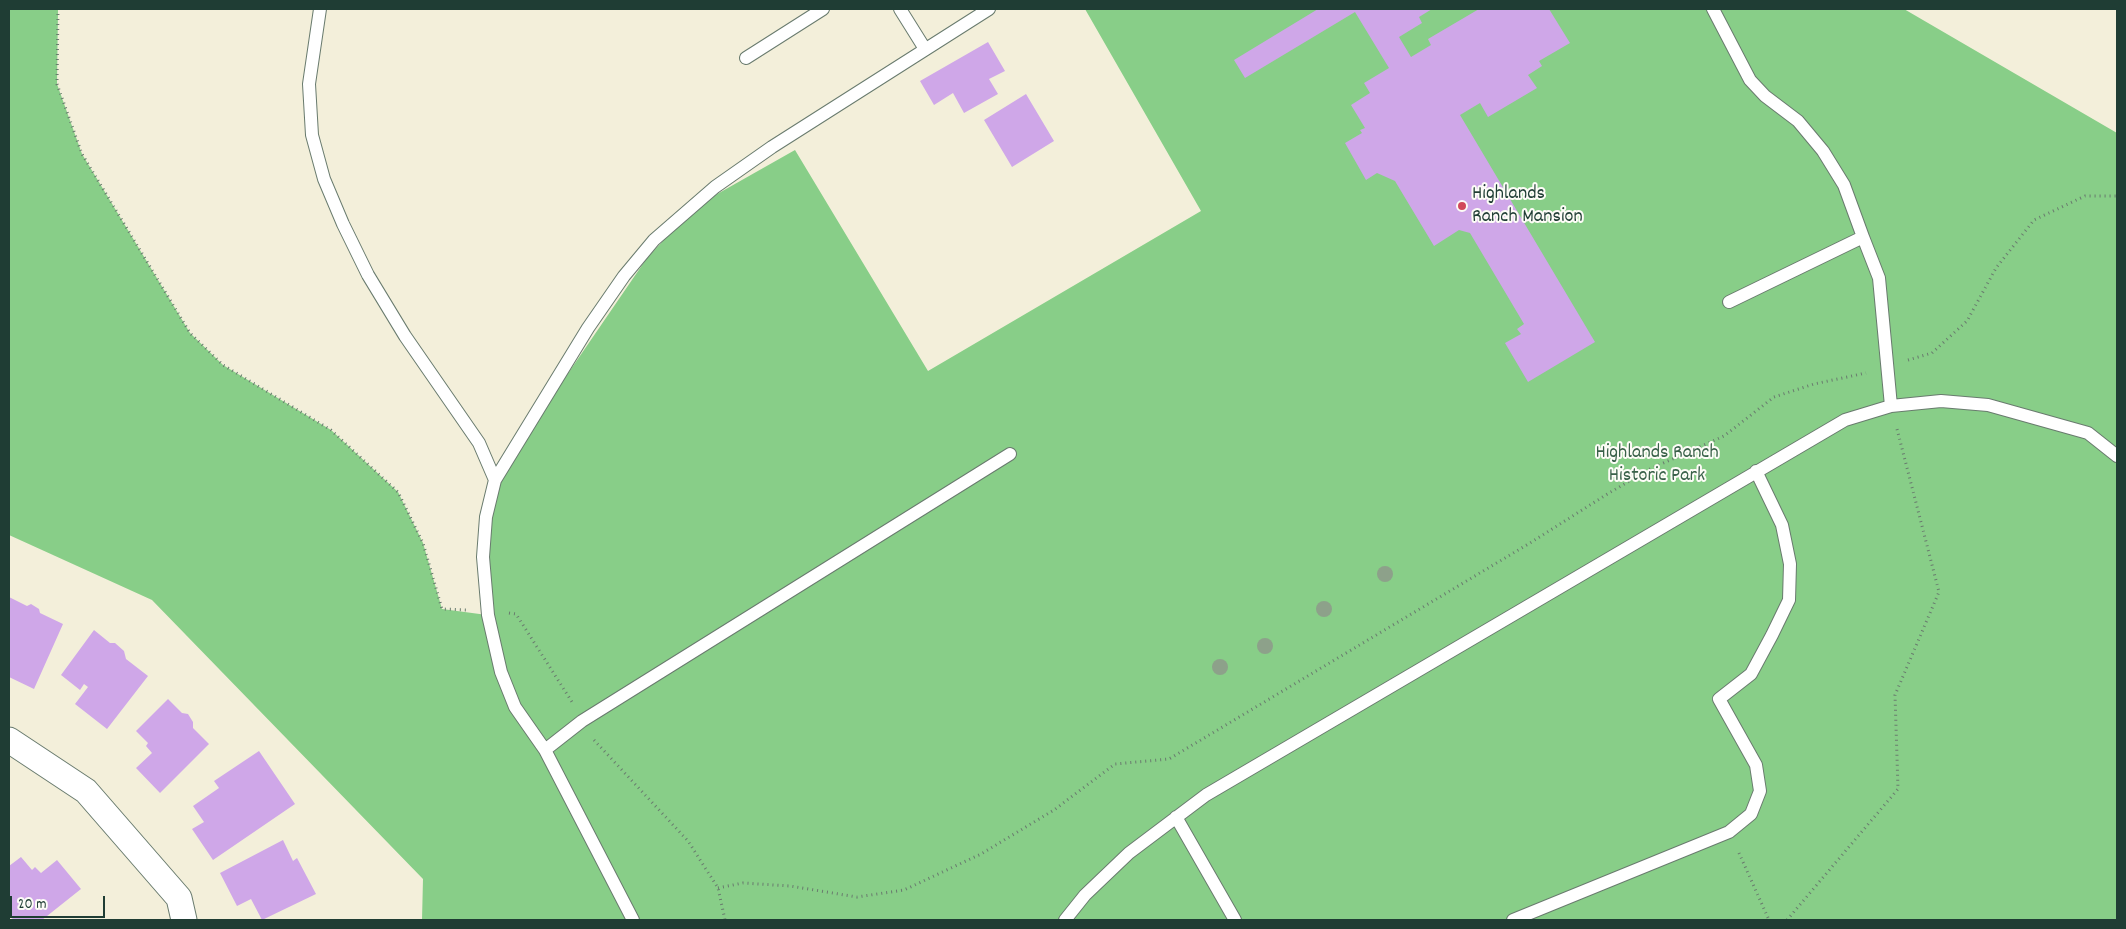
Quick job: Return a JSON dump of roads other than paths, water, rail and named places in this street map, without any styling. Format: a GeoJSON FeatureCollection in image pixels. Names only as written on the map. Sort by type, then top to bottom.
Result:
{"type":"FeatureCollection","features":[{"type":"Feature","properties":{"kind":"street"},"geometry":{"type":"LineString","coordinates":[[9,740],[86,791],[178,898],[184,920]]}},
{"type":"Feature","properties":{"kind":"lane"},"geometry":{"type":"LineString","coordinates":[[320,9],[308,84],[312,135],[324,179],[368,275],[405,336],[480,443],[496,480]]}},
{"type":"Feature","properties":{"kind":"lane"},"geometry":{"type":"LineString","coordinates":[[746,58],[823,9]]}},
{"type":"Feature","properties":{"kind":"lane"},"geometry":{"type":"LineString","coordinates":[[900,9],[925,49]]}},
{"type":"Feature","properties":{"kind":"lane"},"geometry":{"type":"LineString","coordinates":[[633,920],[545,750],[515,707],[501,672],[487,611],[483,557],[486,517],[496,480],[588,328],[624,276],[654,240],[715,187],[772,147],[989,9]]}},
{"type":"Feature","properties":{"kind":"lane"},"geometry":{"type":"LineString","coordinates":[[1713,9],[1750,80],[1765,96],[1798,121],[1822,151],[1844,185],[1879,278],[1891,406]]}},
{"type":"Feature","properties":{"kind":"lane"},"geometry":{"type":"LineString","coordinates":[[1729,302],[1863,237]]}},
{"type":"Feature","properties":{"kind":"lane"},"geometry":{"type":"LineString","coordinates":[[1065,920],[1085,896],[1129,853],[1206,795],[1844,420],[1891,406],[1941,401],[1988,405],[2088,433],[2117,456]]}},
{"type":"Feature","properties":{"kind":"lane"},"geometry":{"type":"LineString","coordinates":[[545,750],[582,721],[1010,454]]}},
{"type":"Feature","properties":{"kind":"lane"},"geometry":{"type":"LineString","coordinates":[[1513,920],[1729,832],[1751,814],[1760,791],[1756,765],[1719,699],[1751,674],[1789,600],[1790,564],[1782,525],[1756,471]]}},
{"type":"Feature","properties":{"kind":"lane"},"geometry":{"type":"LineString","coordinates":[[1176,817],[1235,920]]}},
{"type":"Feature","properties":{"kind":"place","name":"Highlands Ranch Mansion"},"geometry":{"type":"Point","coordinates":[1462,206]}},
{"type":"Feature","properties":{"kind":"park label","name":"Highlands Ranch Historic Park"},"geometry":{"type":"Point","coordinates":[1657,466]}}]}
